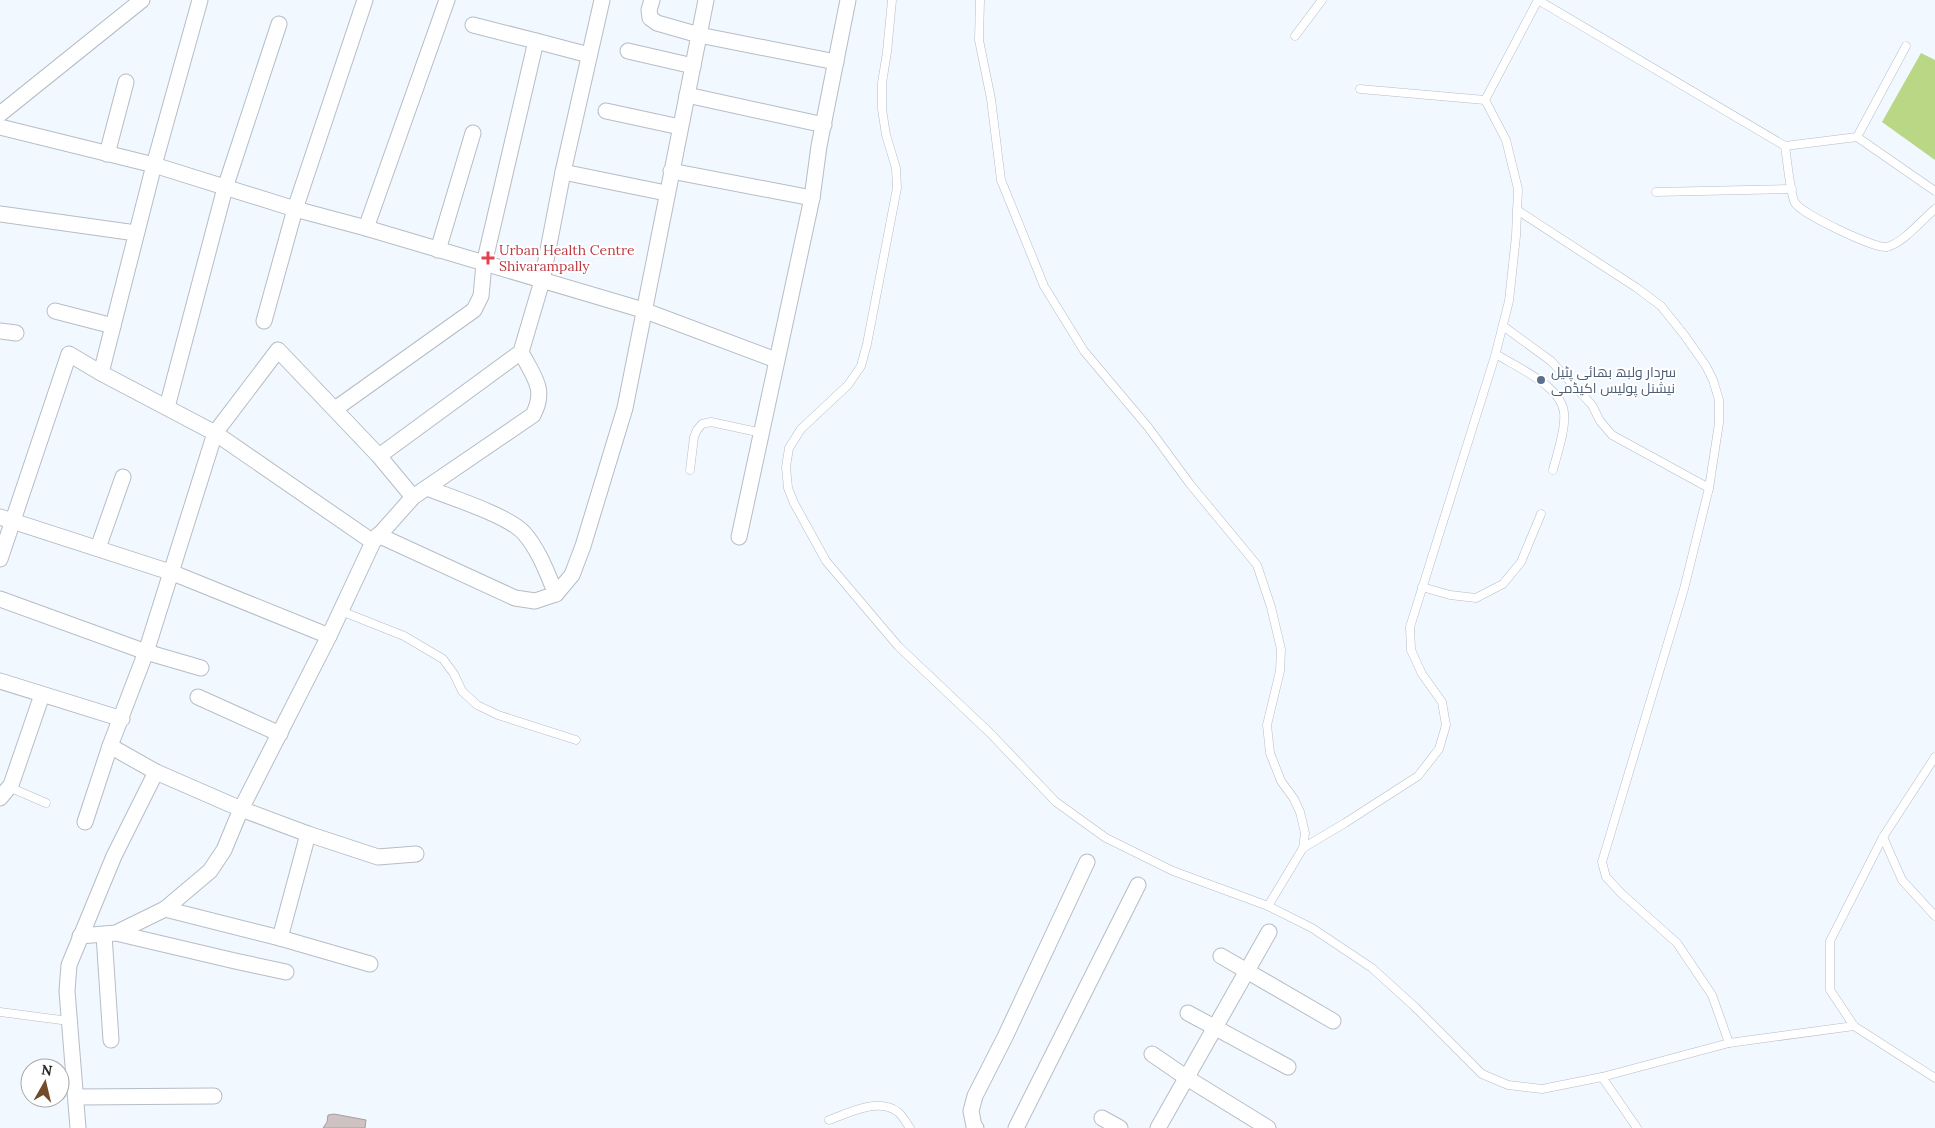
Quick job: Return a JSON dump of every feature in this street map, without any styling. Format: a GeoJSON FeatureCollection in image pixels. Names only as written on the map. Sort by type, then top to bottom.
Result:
{"type":"FeatureCollection","features":[{"type":"Feature","properties":{"kind":"street"},"geometry":{"type":"LineString","coordinates":[[0,114],[142,0]]}},
{"type":"Feature","properties":{"kind":"street"},"geometry":{"type":"LineString","coordinates":[[101,373],[154,165],[200,0]]}},
{"type":"Feature","properties":{"kind":"street"},"geometry":{"type":"LineString","coordinates":[[264,321],[295,210],[365,0]]}},
{"type":"Feature","properties":{"kind":"street"},"geometry":{"type":"LineString","coordinates":[[366,228],[447,0]]}},
{"type":"Feature","properties":{"kind":"street"},"geometry":{"type":"LineString","coordinates":[[379,456],[521,352],[542,281],[563,172],[602,0]]}},
{"type":"Feature","properties":{"kind":"street"},"geometry":{"type":"LineString","coordinates":[[652,0],[649,10],[650,18],[658,23],[700,35],[836,62]]}},
{"type":"Feature","properties":{"kind":"street"},"geometry":{"type":"LineString","coordinates":[[0,559],[6,519],[69,354],[215,433],[375,538],[515,598],[535,600],[556,594],[572,575],[583,546],[625,408],[706,0]]}},
{"type":"Feature","properties":{"kind":"street"},"geometry":{"type":"LineString","coordinates":[[739,538],[812,198],[848,0]]}},
{"type":"Feature","properties":{"kind":"street"},"geometry":{"type":"LineString","coordinates":[[167,407],[225,188],[279,24]]}},
{"type":"Feature","properties":{"kind":"street"},"geometry":{"type":"LineString","coordinates":[[474,25],[589,55]]}},
{"type":"Feature","properties":{"kind":"street"},"geometry":{"type":"LineString","coordinates":[[335,409],[474,310],[481,296],[484,264],[536,41]]}},
{"type":"Feature","properties":{"kind":"street"},"geometry":{"type":"LineString","coordinates":[[628,51],[693,66]]}},
{"type":"Feature","properties":{"kind":"street"},"geometry":{"type":"LineString","coordinates":[[107,154],[126,82]]}},
{"type":"Feature","properties":{"kind":"street"},"geometry":{"type":"LineString","coordinates":[[687,95],[824,125]]}},
{"type":"Feature","properties":{"kind":"street"},"geometry":{"type":"LineString","coordinates":[[606,111],[680,127]]}},
{"type":"Feature","properties":{"kind":"street"},"geometry":{"type":"LineString","coordinates":[[0,127],[154,165],[295,210],[366,228],[643,310],[776,360]]}},
{"type":"Feature","properties":{"kind":"street"},"geometry":{"type":"LineString","coordinates":[[438,250],[473,133]]}},
{"type":"Feature","properties":{"kind":"street"},"geometry":{"type":"LineString","coordinates":[[671,171],[812,198]]}},
{"type":"Feature","properties":{"kind":"street"},"geometry":{"type":"LineString","coordinates":[[563,172],[666,194]]}},
{"type":"Feature","properties":{"kind":"street"},"geometry":{"type":"LineString","coordinates":[[0,214],[136,233]]}},
{"type":"Feature","properties":{"kind":"street"},"geometry":{"type":"LineString","coordinates":[[55,312],[113,326]]}},
{"type":"Feature","properties":{"kind":"street"},"geometry":{"type":"LineString","coordinates":[[0,331],[16,333]]}},
{"type":"Feature","properties":{"kind":"street"},"geometry":{"type":"LineString","coordinates":[[85,822],[110,746],[122,719],[146,652],[215,433],[278,350],[379,456],[413,497]]}},
{"type":"Feature","properties":{"kind":"street"},"geometry":{"type":"LineString","coordinates":[[110,934],[165,909],[210,872],[224,850],[241,809],[329,636],[375,538],[413,497],[533,415],[540,403],[539,388],[521,352]]}},
{"type":"Feature","properties":{"kind":"street"},"geometry":{"type":"LineString","coordinates":[[98,548],[123,476]]}},
{"type":"Feature","properties":{"kind":"street"},"geometry":{"type":"LineString","coordinates":[[427,488],[502,518],[523,531],[535,547],[556,594]]}},
{"type":"Feature","properties":{"kind":"street"},"geometry":{"type":"LineString","coordinates":[[6,519],[172,573],[329,636]]}},
{"type":"Feature","properties":{"kind":"street"},"geometry":{"type":"LineString","coordinates":[[0,599],[146,652],[201,668]]}},
{"type":"Feature","properties":{"kind":"street"},"geometry":{"type":"LineString","coordinates":[[0,681],[122,719]]}},
{"type":"Feature","properties":{"kind":"street"},"geometry":{"type":"LineString","coordinates":[[5,793],[42,695]]}},
{"type":"Feature","properties":{"kind":"street"},"geometry":{"type":"LineString","coordinates":[[198,697],[280,734]]}},
{"type":"Feature","properties":{"kind":"street"},"geometry":{"type":"LineString","coordinates":[[110,746],[156,772],[241,809],[308,834],[378,857],[416,854]]}},
{"type":"Feature","properties":{"kind":"street"},"geometry":{"type":"LineString","coordinates":[[78,1128],[67,991],[69,965],[114,856],[156,772]]}},
{"type":"Feature","properties":{"kind":"street"},"geometry":{"type":"LineString","coordinates":[[280,938],[308,834]]}},
{"type":"Feature","properties":{"kind":"street"},"geometry":{"type":"LineString","coordinates":[[976,1128],[971,1111],[975,1096],[1005,1038],[1087,862]]}},
{"type":"Feature","properties":{"kind":"street"},"geometry":{"type":"LineString","coordinates":[[1016,1128],[1138,885]]}},
{"type":"Feature","properties":{"kind":"street"},"geometry":{"type":"LineString","coordinates":[[165,909],[280,938],[370,964]]}},
{"type":"Feature","properties":{"kind":"street"},"geometry":{"type":"LineString","coordinates":[[1158,1128],[1269,932]]}},
{"type":"Feature","properties":{"kind":"street"},"geometry":{"type":"LineString","coordinates":[[80,936],[110,934],[286,972]]}},
{"type":"Feature","properties":{"kind":"street"},"geometry":{"type":"LineString","coordinates":[[110,934],[111,1040]]}},
{"type":"Feature","properties":{"kind":"street"},"geometry":{"type":"LineString","coordinates":[[1221,956],[1333,1021]]}},
{"type":"Feature","properties":{"kind":"street"},"geometry":{"type":"LineString","coordinates":[[1188,1013],[1288,1068]]}},
{"type":"Feature","properties":{"kind":"street"},"geometry":{"type":"LineString","coordinates":[[1152,1054],[1268,1128]]}},
{"type":"Feature","properties":{"kind":"street"},"geometry":{"type":"LineString","coordinates":[[76,1097],[214,1096]]}},
{"type":"Feature","properties":{"kind":"street"},"geometry":{"type":"LineString","coordinates":[[1102,1118],[1120,1128]]}},
{"type":"Feature","properties":{"kind":"lane"},"geometry":{"type":"LineString","coordinates":[[892,0],[882,83],[882,109],[886,135],[896,168],[897,188],[868,344],[862,366],[848,385],[801,429],[789,448],[786,467],[788,488],[794,503],[826,561],[898,646],[989,732],[1056,802],[1106,838],[1173,871],[1268,906],[1312,928],[1372,968],[1415,1007],[1482,1074],[1508,1085],[1542,1090],[1602,1077],[1729,1043],[1854,1026]]}},
{"type":"Feature","properties":{"kind":"lane"},"geometry":{"type":"LineString","coordinates":[[980,0],[979,40],[991,99],[1001,180],[1044,286],[1084,351],[1148,427],[1190,484],[1257,565],[1271,607],[1281,649],[1280,671],[1267,725],[1270,753],[1281,780],[1300,812],[1305,833],[1303,848],[1268,906]]}},
{"type":"Feature","properties":{"kind":"lane"},"geometry":{"type":"LineString","coordinates":[[1295,36],[1322,0]]}},
{"type":"Feature","properties":{"kind":"lane"},"geometry":{"type":"LineString","coordinates":[[1486,100],[1538,0],[1786,146],[1857,137],[1935,192]]}},
{"type":"Feature","properties":{"kind":"lane"},"geometry":{"type":"LineString","coordinates":[[1857,137],[1906,46]]}},
{"type":"Feature","properties":{"kind":"lane"},"geometry":{"type":"LineString","coordinates":[[1360,89],[1486,100]]}},
{"type":"Feature","properties":{"kind":"lane"},"geometry":{"type":"LineString","coordinates":[[1303,848],[1418,776],[1439,749],[1446,725],[1442,702],[1422,674],[1411,650],[1410,627],[1496,354],[1509,301],[1516,236],[1518,189],[1506,140],[1486,100]]}},
{"type":"Feature","properties":{"kind":"lane"},"geometry":{"type":"LineString","coordinates":[[1786,146],[1795,202],[1804,211],[1871,245],[1887,247],[1900,241],[1935,209]]}},
{"type":"Feature","properties":{"kind":"lane"},"geometry":{"type":"LineString","coordinates":[[1656,192],[1792,189]]}},
{"type":"Feature","properties":{"kind":"lane"},"geometry":{"type":"LineString","coordinates":[[1517,210],[1661,306],[1685,336],[1713,380],[1719,400],[1719,424],[1709,488],[1684,589],[1602,862],[1606,877],[1622,894],[1677,943],[1712,995],[1729,1043]]}},
{"type":"Feature","properties":{"kind":"lane"},"geometry":{"type":"LineString","coordinates":[[1503,326],[1551,361],[1592,405],[1600,421],[1612,435],[1709,488]]}},
{"type":"Feature","properties":{"kind":"lane"},"geometry":{"type":"LineString","coordinates":[[1496,354],[1545,384],[1557,396],[1564,412],[1564,423],[1553,470]]}},
{"type":"Feature","properties":{"kind":"lane"},"geometry":{"type":"LineString","coordinates":[[690,470],[694,437],[702,424],[710,422],[762,433]]}},
{"type":"Feature","properties":{"kind":"lane"},"geometry":{"type":"LineString","coordinates":[[1422,587],[1450,595],[1476,598],[1503,584],[1521,562],[1541,514]]}},
{"type":"Feature","properties":{"kind":"lane"},"geometry":{"type":"LineString","coordinates":[[341,611],[404,636],[443,659],[454,674],[462,691],[477,705],[498,715],[576,740]]}},
{"type":"Feature","properties":{"kind":"lane"},"geometry":{"type":"LineString","coordinates":[[1935,757],[1883,836],[1830,942],[1830,990],[1854,1026],[1935,1078]]}},
{"type":"Feature","properties":{"kind":"lane"},"geometry":{"type":"LineString","coordinates":[[5,793],[46,803]]}},
{"type":"Feature","properties":{"kind":"lane"},"geometry":{"type":"LineString","coordinates":[[1883,836],[1902,880],[1935,916]]}},
{"type":"Feature","properties":{"kind":"lane"},"geometry":{"type":"LineString","coordinates":[[0,1012],[70,1021]]}},
{"type":"Feature","properties":{"kind":"lane"},"geometry":{"type":"LineString","coordinates":[[1602,1077],[1637,1128]]}},
{"type":"Feature","properties":{"kind":"lane"},"geometry":{"type":"LineString","coordinates":[[829,1120],[866,1107],[885,1106],[898,1112],[910,1128]]}},
{"type":"Feature","properties":{"kind":"green space"},"geometry":{"type":"Polygon","coordinates":[[[1921,53],[1935,60],[1935,160],[1882,122],[1921,53]]]}},
{"type":"Feature","properties":{"kind":"building"},"geometry":{"type":"Polygon","coordinates":[[[334,1114],[366,1120],[365,1128],[323,1128],[327,1122],[328,1115],[334,1114]]]}},
{"type":"Feature","properties":{"kind":"place","name":"Urban Health Centre Shivarampally"},"geometry":{"type":"Point","coordinates":[488,258]}},
{"type":"Feature","properties":{"kind":"place","name":"سردار ولبھ بھائی پٹیل نیشنل پولیس اکیڈمی"},"geometry":{"type":"Point","coordinates":[1541,380]}}]}
